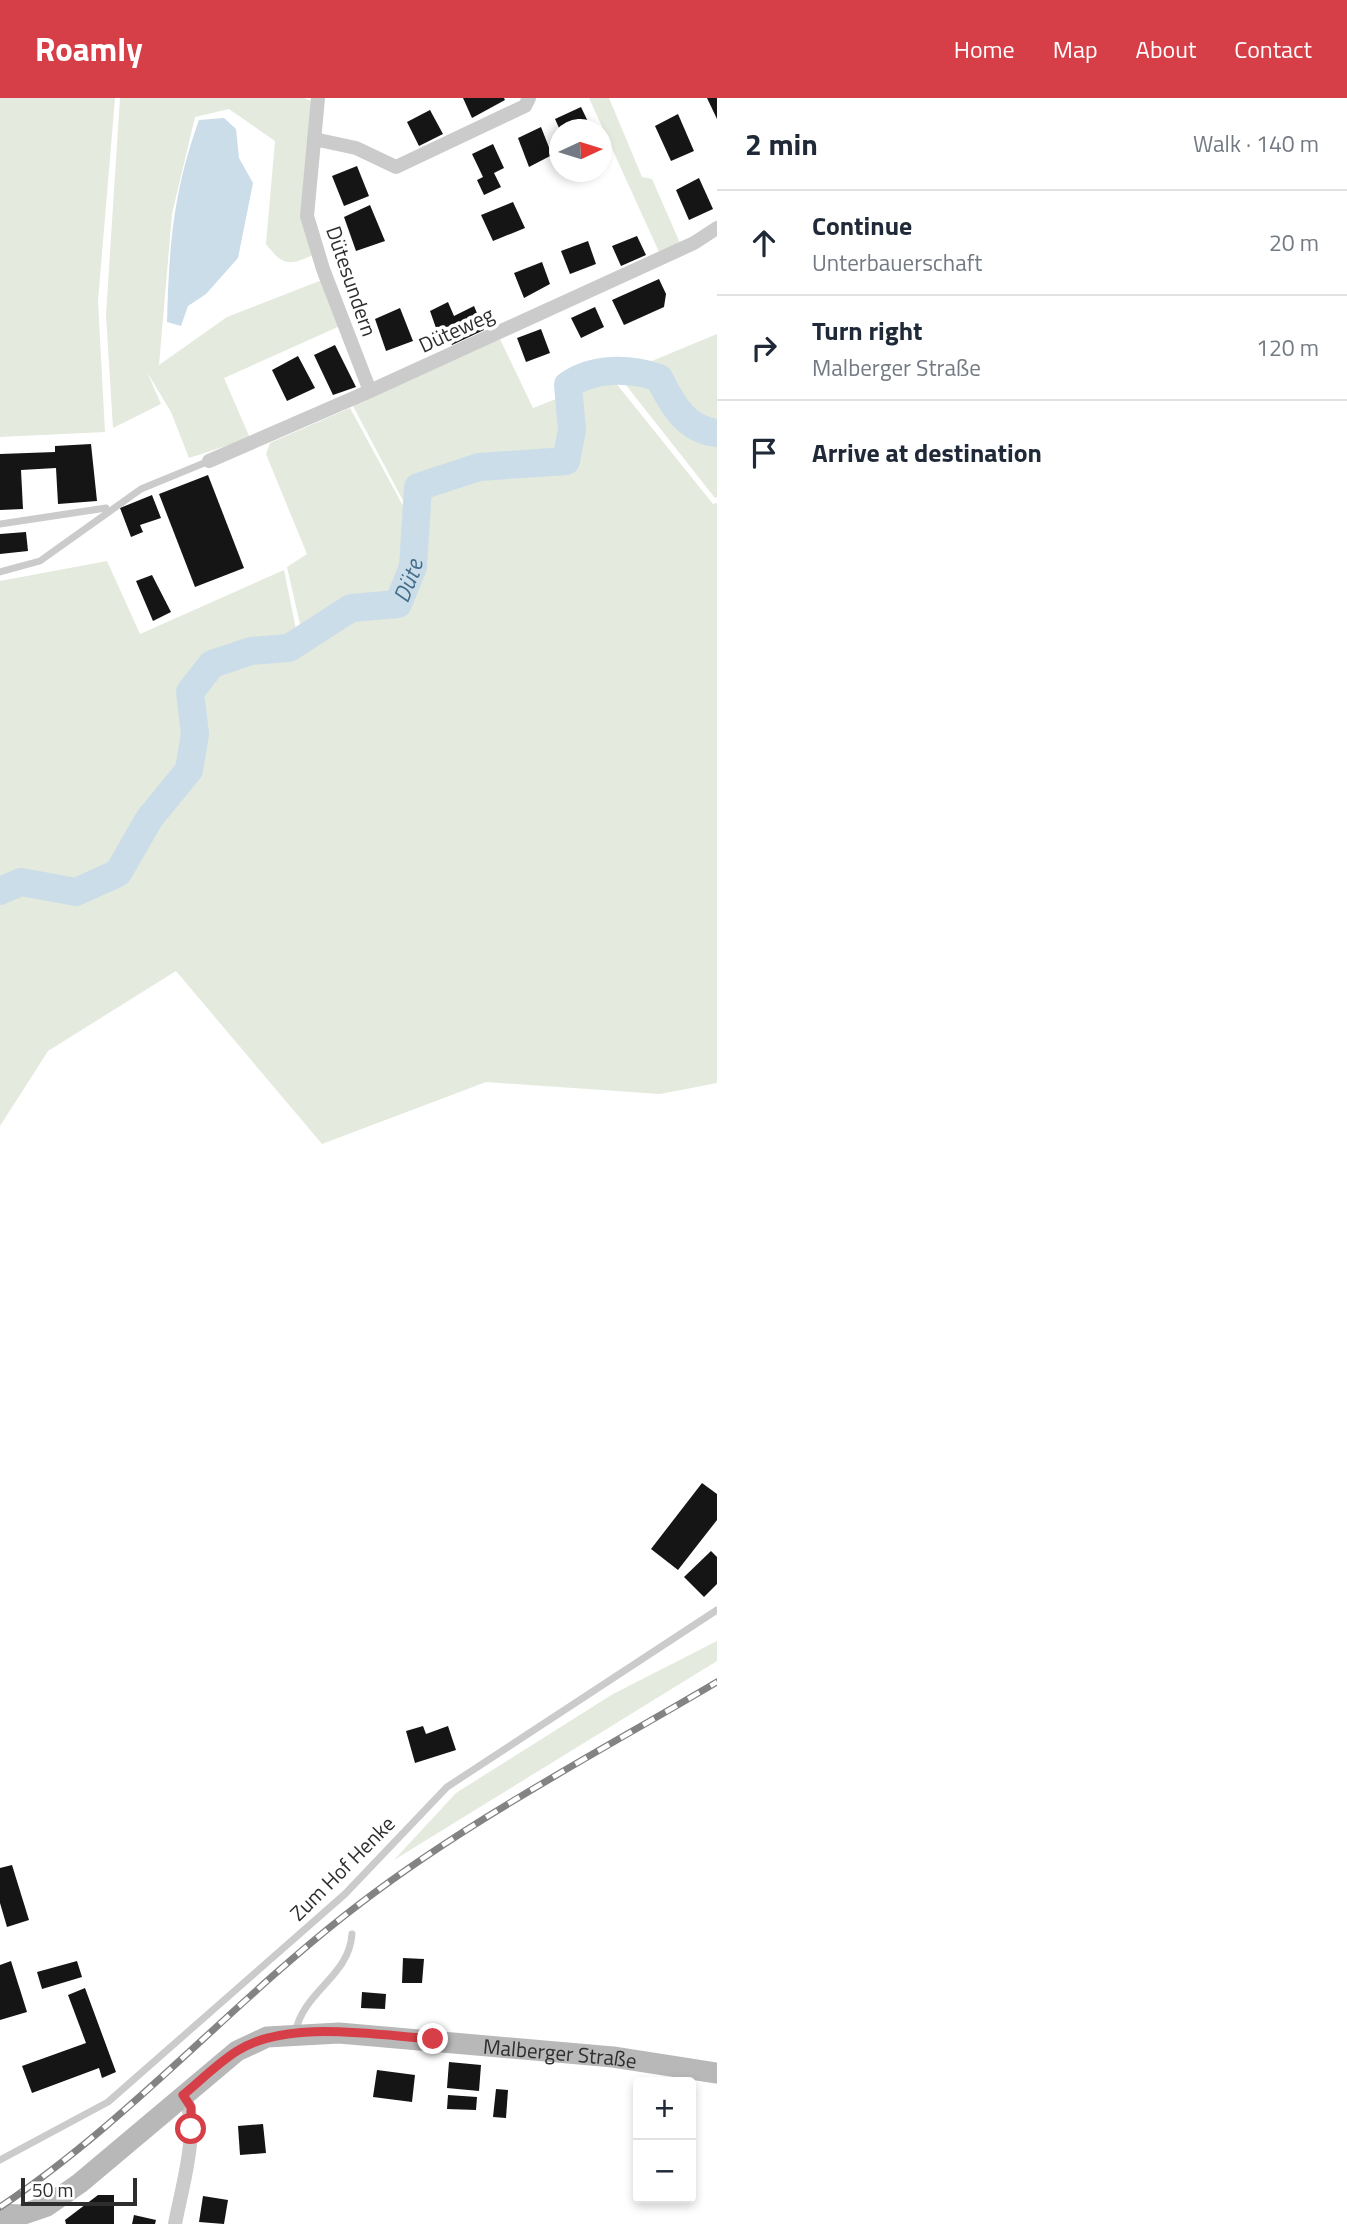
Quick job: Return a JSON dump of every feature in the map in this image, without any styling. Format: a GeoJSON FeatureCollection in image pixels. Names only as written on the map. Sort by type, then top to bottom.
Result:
{"type":"FeatureCollection","features":[{"type":"Feature","properties":{"kind":"street","name":"Dütesundern"},"geometry":{"type":"LineString","coordinates":[[318,98],[307,216],[323,269],[370,391]]}},
{"type":"Feature","properties":{"kind":"street"},"geometry":{"type":"LineString","coordinates":[[314,139],[356,148],[396,167],[526,106],[529,98]]}},
{"type":"Feature","properties":{"kind":"street","name":"Düteweg"},"geometry":{"type":"LineString","coordinates":[[209,461],[370,391],[694,243],[717,228]]}},
{"type":"Feature","properties":{"kind":"street","name":"Malberger Straße"},"geometry":{"type":"LineString","coordinates":[[1,2216],[21,2215],[47,2206],[80,2183],[237,2051],[267,2037],[295,2033],[613,2057],[717,2073]]}},
{"type":"Feature","properties":{"kind":"street"},"geometry":{"type":"LineString","coordinates":[[175,2224],[191,2129],[191,2107],[183,2095]]}},
{"type":"Feature","properties":{"kind":"lane"},"geometry":{"type":"LineString","coordinates":[[0,572],[40,561],[141,489],[209,461]]}},
{"type":"Feature","properties":{"kind":"lane"},"geometry":{"type":"LineString","coordinates":[[0,524],[99,510],[121,502]]}},
{"type":"Feature","properties":{"kind":"lane","name":"Zum Hof Henke"},"geometry":{"type":"LineString","coordinates":[[0,2160],[108,2102],[345,1894],[447,1787],[717,1610]]}},
{"type":"Feature","properties":{"kind":"lane"},"geometry":{"type":"LineString","coordinates":[[295,2033],[298,2017],[307,2002],[337,1971],[351,1951],[352,1934]]}},
{"type":"Feature","properties":{"kind":"shaded area"},"geometry":{"type":"Polygon","coordinates":[[[0,98],[115,98],[98,301],[105,432],[0,437],[0,98]]]}},
{"type":"Feature","properties":{"kind":"shaded area"},"geometry":{"type":"Polygon","coordinates":[[[120,98],[304,98],[311,101],[313,255],[292,262],[277,257],[266,244],[275,141],[229,109],[195,117],[172,214],[159,365],[227,317],[322,280],[340,326],[224,378],[250,438],[189,458],[171,412],[147,372],[161,404],[113,428],[106,315],[120,98]]]}},
{"type":"Feature","properties":{"kind":"shaded area"},"geometry":{"type":"Polygon","coordinates":[[[589,98],[609,98],[642,177],[652,179],[680,243],[660,254],[612,149],[612,119],[599,119],[589,98]]]}},
{"type":"Feature","properties":{"kind":"shaded area"},"geometry":{"type":"Polygon","coordinates":[[[717,334],[717,497],[715,498],[618,375],[717,334]]]}},
{"type":"Feature","properties":{"kind":"shaded area"},"geometry":{"type":"Polygon","coordinates":[[[500,339],[533,408],[561,397],[564,432],[559,456],[476,458],[409,481],[408,510],[353,406],[500,339]]]}},
{"type":"Feature","properties":{"kind":"shaded area"},"geometry":{"type":"Polygon","coordinates":[[[611,377],[713,504],[717,503],[717,1083],[660,1094],[486,1082],[322,1144],[176,971],[48,1051],[0,1126],[0,904],[21,892],[75,902],[125,880],[159,822],[197,778],[204,739],[198,699],[218,671],[256,658],[295,656],[353,614],[403,607],[421,569],[424,492],[483,473],[572,469],[582,430],[576,390],[611,377]]]}},
{"type":"Feature","properties":{"kind":"shaded area"},"geometry":{"type":"Polygon","coordinates":[[[350,408],[414,526],[413,567],[398,604],[351,608],[303,637],[287,567],[307,554],[266,454],[270,443],[350,408]]]}},
{"type":"Feature","properties":{"kind":"shaded area"},"geometry":{"type":"Polygon","coordinates":[[[107,561],[140,634],[284,570],[297,634],[278,643],[222,649],[201,659],[192,670],[177,690],[185,752],[133,820],[106,870],[72,883],[21,872],[0,880],[0,581],[107,561]]]}},
{"type":"Feature","properties":{"kind":"shaded area"},"geometry":{"type":"Polygon","coordinates":[[[717,1641],[717,1661],[394,1860],[456,1793],[613,1694],[717,1641]]]}},
{"type":"Feature","properties":{"kind":"water"},"geometry":{"type":"Polygon","coordinates":[[[224,118],[236,129],[239,158],[253,183],[238,258],[206,294],[188,306],[181,326],[167,322],[171,244],[183,171],[199,120],[224,118]]]}},
{"type":"Feature","properties":{"kind":"building"},"geometry":{"type":"Polygon","coordinates":[[[463,98],[504,98],[505,100],[472,118],[463,98]]]}},
{"type":"Feature","properties":{"kind":"building"},"geometry":{"type":"Polygon","coordinates":[[[707,98],[717,98],[717,119],[707,98]]]}},
{"type":"Feature","properties":{"kind":"building"},"geometry":{"type":"Polygon","coordinates":[[[581,107],[587,119],[555,119],[581,107]]]}},
{"type":"Feature","properties":{"kind":"building"},"geometry":{"type":"Polygon","coordinates":[[[430,110],[443,134],[419,146],[407,122],[430,110]]]}},
{"type":"Feature","properties":{"kind":"building"},"geometry":{"type":"Polygon","coordinates":[[[678,114],[694,151],[671,161],[655,126],[678,114]]]}},
{"type":"Feature","properties":{"kind":"building"},"geometry":{"type":"Polygon","coordinates":[[[541,127],[549,147],[549,157],[529,167],[518,138],[541,127]]]}},
{"type":"Feature","properties":{"kind":"building"},"geometry":{"type":"Polygon","coordinates":[[[493,144],[504,168],[494,173],[501,187],[484,195],[477,180],[483,177],[472,154],[493,144]]]}},
{"type":"Feature","properties":{"kind":"building"},"geometry":{"type":"Polygon","coordinates":[[[357,166],[369,196],[344,206],[332,176],[357,166]]]}},
{"type":"Feature","properties":{"kind":"building"},"geometry":{"type":"Polygon","coordinates":[[[699,178],[713,209],[689,220],[676,190],[699,178]]]}},
{"type":"Feature","properties":{"kind":"building"},"geometry":{"type":"Polygon","coordinates":[[[513,202],[525,228],[493,241],[481,215],[513,202]]]}},
{"type":"Feature","properties":{"kind":"building"},"geometry":{"type":"Polygon","coordinates":[[[370,205],[385,241],[356,251],[344,217],[370,205]]]}},
{"type":"Feature","properties":{"kind":"building"},"geometry":{"type":"Polygon","coordinates":[[[637,236],[646,255],[621,266],[612,246],[637,236]]]}},
{"type":"Feature","properties":{"kind":"building"},"geometry":{"type":"Polygon","coordinates":[[[588,241],[596,264],[570,274],[561,251],[588,241]]]}},
{"type":"Feature","properties":{"kind":"building"},"geometry":{"type":"Polygon","coordinates":[[[542,262],[550,284],[524,298],[514,273],[542,262]]]}},
{"type":"Feature","properties":{"kind":"building"},"geometry":{"type":"Polygon","coordinates":[[[659,279],[666,294],[664,307],[624,325],[612,300],[659,279]]]}},
{"type":"Feature","properties":{"kind":"building"},"geometry":{"type":"Polygon","coordinates":[[[448,302],[454,316],[474,306],[484,330],[452,345],[442,326],[436,328],[430,311],[448,302]]]}},
{"type":"Feature","properties":{"kind":"building"},"geometry":{"type":"Polygon","coordinates":[[[595,307],[604,327],[581,338],[571,318],[595,307]]]}},
{"type":"Feature","properties":{"kind":"building"},"geometry":{"type":"Polygon","coordinates":[[[400,308],[413,341],[386,351],[375,319],[400,308]]]}},
{"type":"Feature","properties":{"kind":"building"},"geometry":{"type":"Polygon","coordinates":[[[541,329],[550,353],[526,362],[517,338],[541,329]]]}},
{"type":"Feature","properties":{"kind":"building"},"geometry":{"type":"Polygon","coordinates":[[[335,345],[356,387],[333,395],[314,355],[335,345]]]}},
{"type":"Feature","properties":{"kind":"building"},"geometry":{"type":"Polygon","coordinates":[[[298,356],[315,388],[287,401],[272,370],[298,356]]]}},
{"type":"Feature","properties":{"kind":"building"},"geometry":{"type":"Polygon","coordinates":[[[91,444],[97,501],[58,504],[56,468],[21,470],[23,509],[0,510],[0,454],[55,452],[55,446],[91,444]]]}},
{"type":"Feature","properties":{"kind":"building"},"geometry":{"type":"Polygon","coordinates":[[[208,475],[244,568],[195,587],[159,494],[208,475]]]}},
{"type":"Feature","properties":{"kind":"building"},"geometry":{"type":"Polygon","coordinates":[[[152,495],[161,518],[140,525],[143,532],[131,537],[120,508],[152,495]]]}},
{"type":"Feature","properties":{"kind":"building"},"geometry":{"type":"Polygon","coordinates":[[[26,532],[28,551],[0,554],[0,534],[26,532]]]}},
{"type":"Feature","properties":{"kind":"building"},"geometry":{"type":"Polygon","coordinates":[[[152,575],[171,612],[153,621],[136,581],[152,575]]]}},
{"type":"Feature","properties":{"kind":"building"},"geometry":{"type":"Polygon","coordinates":[[[702,1483],[717,1494],[717,1520],[678,1570],[651,1549],[702,1483]]]}},
{"type":"Feature","properties":{"kind":"building"},"geometry":{"type":"Polygon","coordinates":[[[711,1551],[717,1557],[717,1584],[704,1597],[684,1577],[711,1551]]]}},
{"type":"Feature","properties":{"kind":"building"},"geometry":{"type":"Polygon","coordinates":[[[423,1726],[426,1734],[448,1726],[456,1750],[415,1763],[406,1731],[423,1726]]]}},
{"type":"Feature","properties":{"kind":"building"},"geometry":{"type":"Polygon","coordinates":[[[12,1865],[29,1920],[7,1927],[0,1903],[0,1868],[12,1865]]]}},
{"type":"Feature","properties":{"kind":"building"},"geometry":{"type":"Polygon","coordinates":[[[403,1958],[424,1959],[422,1983],[402,1983],[403,1958]]]}},
{"type":"Feature","properties":{"kind":"building"},"geometry":{"type":"Polygon","coordinates":[[[11,1961],[27,2012],[0,2020],[0,1965],[11,1961]]]}},
{"type":"Feature","properties":{"kind":"building"},"geometry":{"type":"Polygon","coordinates":[[[77,1961],[82,1977],[42,1989],[37,1972],[77,1961]]]}},
{"type":"Feature","properties":{"kind":"building"},"geometry":{"type":"Polygon","coordinates":[[[85,1988],[116,2072],[102,2078],[99,2068],[32,2093],[22,2066],[86,2043],[68,1995],[85,1988]]]}},
{"type":"Feature","properties":{"kind":"building"},"geometry":{"type":"Polygon","coordinates":[[[362,1992],[386,1994],[385,2009],[361,2008],[362,1992]]]}},
{"type":"Feature","properties":{"kind":"building"},"geometry":{"type":"Polygon","coordinates":[[[449,2062],[481,2065],[479,2091],[447,2088],[449,2062]]]}},
{"type":"Feature","properties":{"kind":"building"},"geometry":{"type":"Polygon","coordinates":[[[377,2070],[415,2075],[412,2102],[373,2097],[377,2070]]]}},
{"type":"Feature","properties":{"kind":"building"},"geometry":{"type":"Polygon","coordinates":[[[496,2089],[508,2090],[506,2118],[493,2117],[496,2089]]]}},
{"type":"Feature","properties":{"kind":"building"},"geometry":{"type":"Polygon","coordinates":[[[448,2095],[477,2097],[476,2110],[447,2109],[448,2095]]]}},
{"type":"Feature","properties":{"kind":"building"},"geometry":{"type":"Polygon","coordinates":[[[263,2124],[266,2153],[240,2155],[238,2126],[263,2124]]]}},
{"type":"Feature","properties":{"kind":"building"},"geometry":{"type":"Polygon","coordinates":[[[98,2195],[114,2195],[114,2224],[66,2224],[65,2220],[98,2195]]]}},
{"type":"Feature","properties":{"kind":"building"},"geometry":{"type":"Polygon","coordinates":[[[203,2196],[228,2200],[224,2224],[199,2222],[203,2196]]]}},
{"type":"Feature","properties":{"kind":"building"},"geometry":{"type":"Polygon","coordinates":[[[134,2215],[156,2220],[155,2224],[132,2224],[134,2215]]]}},
{"type":"Feature","properties":{"kind":"waterway","name":"Düte"},"geometry":{"type":"LineString","coordinates":[[0,891],[21,882],[76,892],[118,873],[149,819],[189,770],[195,734],[190,692],[212,664],[251,651],[289,648],[351,608],[398,604],[413,567],[418,487],[479,467],[566,461],[572,430],[568,385],[589,375],[612,371],[636,372],[659,378],[675,406],[688,421],[706,431],[717,433]]}},
{"type":"Feature","properties":{"kind":"railway"},"geometry":{"type":"LineString","coordinates":[[0,2207],[90,2139],[301,1952],[388,1883],[480,1821],[717,1682]]}},
{"type":"Feature","properties":{"kind":"route"},"geometry":{"type":"LineString","coordinates":[[191,2129],[191,2107],[183,2095],[237,2051],[267,2037],[295,2033],[340,2033],[433,2039]]}}]}
